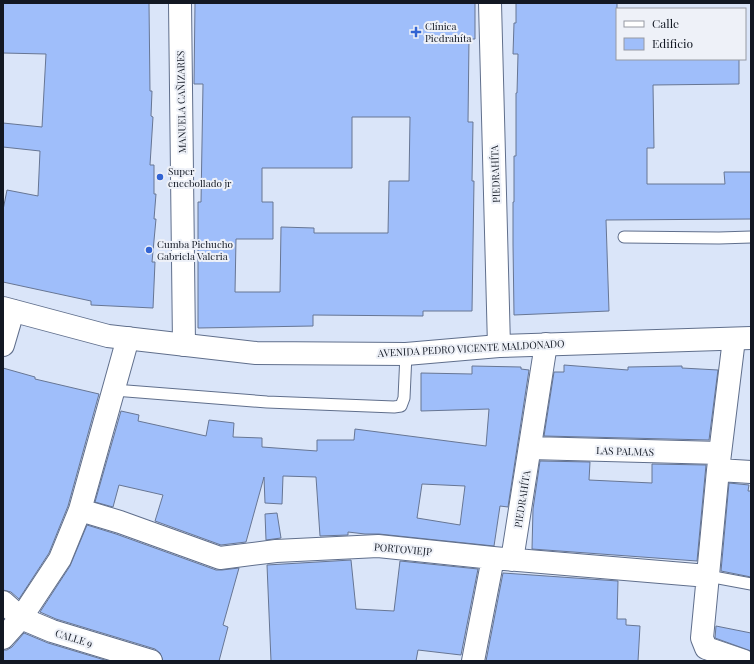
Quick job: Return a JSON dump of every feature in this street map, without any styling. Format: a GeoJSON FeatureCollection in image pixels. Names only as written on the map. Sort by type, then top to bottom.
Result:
{"type":"FeatureCollection","features":[{"type":"Feature","properties":{"kind":"street","name":"MANUELA CAÑIZARES"},"geometry":{"type":"LineString","coordinates":[[180,3],[184,345]]}},
{"type":"Feature","properties":{"kind":"street","name":"PIEDRAHÍTA"},"geometry":{"type":"LineString","coordinates":[[490,3],[499,346]]}},
{"type":"Feature","properties":{"kind":"street","name":"AVENIDA PEDRO VICENTE MALDONADO"},"geometry":{"type":"LineString","coordinates":[[6,313],[108,336],[256,353],[406,354],[499,346],[742,338]]}},
{"type":"Feature","properties":{"kind":"street"},"geometry":{"type":"LineString","coordinates":[[3,345],[6,313]]}},
{"type":"Feature","properties":{"kind":"street"},"geometry":{"type":"LineString","coordinates":[[3,638],[21,618],[60,559],[80,510],[128,338]]}},
{"type":"Feature","properties":{"kind":"street"},"geometry":{"type":"LineString","coordinates":[[742,338],[719,462],[702,638],[706,648],[744,661]]}},
{"type":"Feature","properties":{"kind":"street","name":"PIEDRAHÍTA"},"geometry":{"type":"LineString","coordinates":[[473,661],[503,559],[530,448],[546,344]]}},
{"type":"Feature","properties":{"kind":"street","name":"LAS PALMAS"},"geometry":{"type":"LineString","coordinates":[[530,448],[719,462],[751,472]]}},
{"type":"Feature","properties":{"kind":"street","name":"PORTOVIEJP"},"geometry":{"type":"LineString","coordinates":[[80,510],[120,522],[220,558],[276,551],[378,546],[503,559],[708,576]]}},
{"type":"Feature","properties":{"kind":"street","name":"CALLE 9"},"geometry":{"type":"LineString","coordinates":[[3,602],[21,618],[52,631],[151,661]]}},
{"type":"Feature","properties":{"kind":"lane"},"geometry":{"type":"LineString","coordinates":[[624,237],[751,237]]}},
{"type":"Feature","properties":{"kind":"lane"},"geometry":{"type":"LineString","coordinates":[[114,390],[267,402],[394,407],[401,406],[404,398],[406,354]]}},
{"type":"Feature","properties":{"kind":"lane"},"geometry":{"type":"LineString","coordinates":[[708,576],[751,584]]}},
{"type":"Feature","properties":{"kind":"building"},"geometry":{"type":"Polygon","coordinates":[[[3,3],[149,3],[150,91],[152,91],[151,116],[153,117],[150,165],[154,165],[154,194],[156,194],[154,219],[156,219],[152,262],[155,262],[153,308],[91,305],[91,301],[3,282],[3,210],[7,190],[38,196],[40,151],[3,147],[3,123],[42,127],[46,54],[3,53],[3,3]]]}},
{"type":"Feature","properties":{"kind":"building"},"geometry":{"type":"Polygon","coordinates":[[[195,3],[475,3],[475,39],[469,39],[468,122],[473,122],[472,181],[474,181],[472,311],[423,311],[423,316],[313,315],[313,326],[198,328],[198,202],[201,202],[203,84],[194,84],[195,3]],[[352,117],[352,168],[262,168],[262,202],[273,202],[273,239],[236,239],[235,292],[280,292],[281,227],[314,228],[314,233],[388,233],[389,181],[409,181],[410,117],[352,117]]]}},
{"type":"Feature","properties":{"kind":"building"},"geometry":{"type":"Polygon","coordinates":[[[516,3],[617,3],[616,60],[739,60],[739,84],[653,85],[654,148],[647,148],[647,184],[725,184],[724,172],[751,172],[751,219],[606,220],[609,311],[514,315],[513,202],[514,156],[516,156],[516,93],[518,54],[513,54],[514,23],[516,23],[516,3]]]}},
{"type":"Feature","properties":{"kind":"building"},"geometry":{"type":"Polygon","coordinates":[[[564,365],[628,370],[628,367],[682,366],[682,368],[718,370],[709,440],[544,436],[554,372],[564,372],[564,365]]]}},
{"type":"Feature","properties":{"kind":"building"},"geometry":{"type":"Polygon","coordinates":[[[472,366],[521,367],[521,369],[529,370],[508,507],[500,506],[494,546],[348,532],[348,535],[320,536],[316,477],[283,476],[282,504],[265,503],[264,477],[246,542],[221,545],[155,521],[163,495],[119,485],[113,507],[95,502],[121,411],[139,415],[138,421],[206,436],[209,420],[234,423],[233,437],[262,438],[262,447],[317,451],[317,440],[354,440],[355,429],[486,446],[489,409],[421,411],[421,373],[472,374],[472,366]],[[422,484],[417,518],[460,525],[465,486],[422,484]]]}},
{"type":"Feature","properties":{"kind":"building"},"geometry":{"type":"Polygon","coordinates":[[[3,368],[35,377],[35,379],[99,394],[68,506],[49,553],[19,599],[11,592],[3,590],[3,368]]]}},
{"type":"Feature","properties":{"kind":"building"},"geometry":{"type":"Polygon","coordinates":[[[540,461],[590,462],[589,480],[652,483],[652,464],[706,465],[697,561],[532,549],[533,509],[540,461]]]}},
{"type":"Feature","properties":{"kind":"building"},"geometry":{"type":"Polygon","coordinates":[[[729,483],[749,485],[748,491],[751,491],[751,577],[721,571],[729,483]]]}},
{"type":"Feature","properties":{"kind":"building"},"geometry":{"type":"Polygon","coordinates":[[[277,513],[281,538],[266,540],[265,514],[277,513]]]}},
{"type":"Feature","properties":{"kind":"building"},"geometry":{"type":"Polygon","coordinates":[[[87,525],[216,570],[239,568],[223,625],[228,627],[219,661],[163,661],[160,653],[155,649],[56,619],[40,612],[70,566],[87,525]]]}},
{"type":"Feature","properties":{"kind":"building"},"geometry":{"type":"Polygon","coordinates":[[[351,560],[356,609],[394,611],[400,561],[478,569],[461,655],[418,650],[416,661],[271,661],[267,565],[351,560]]]}},
{"type":"Feature","properties":{"kind":"building"},"geometry":{"type":"Polygon","coordinates":[[[503,573],[618,581],[617,619],[626,619],[626,625],[640,626],[638,661],[486,661],[503,573]]]}},
{"type":"Feature","properties":{"kind":"building"},"geometry":{"type":"Polygon","coordinates":[[[716,626],[751,633],[751,651],[715,638],[716,626]]]}},
{"type":"Feature","properties":{"kind":"building"},"geometry":{"type":"Polygon","coordinates":[[[24,633],[48,643],[108,661],[3,661],[3,650],[7,650],[12,647],[24,633]]]}},
{"type":"Feature","properties":{"kind":"place","name":"Clínica Piedrahíta"},"geometry":{"type":"Point","coordinates":[416,32]}},
{"type":"Feature","properties":{"kind":"place","name":"Super encebollado jr"},"geometry":{"type":"Point","coordinates":[160,177]}},
{"type":"Feature","properties":{"kind":"place","name":"Cumba Pichucho Gabriela Valeria"},"geometry":{"type":"Point","coordinates":[149,250]}}]}
